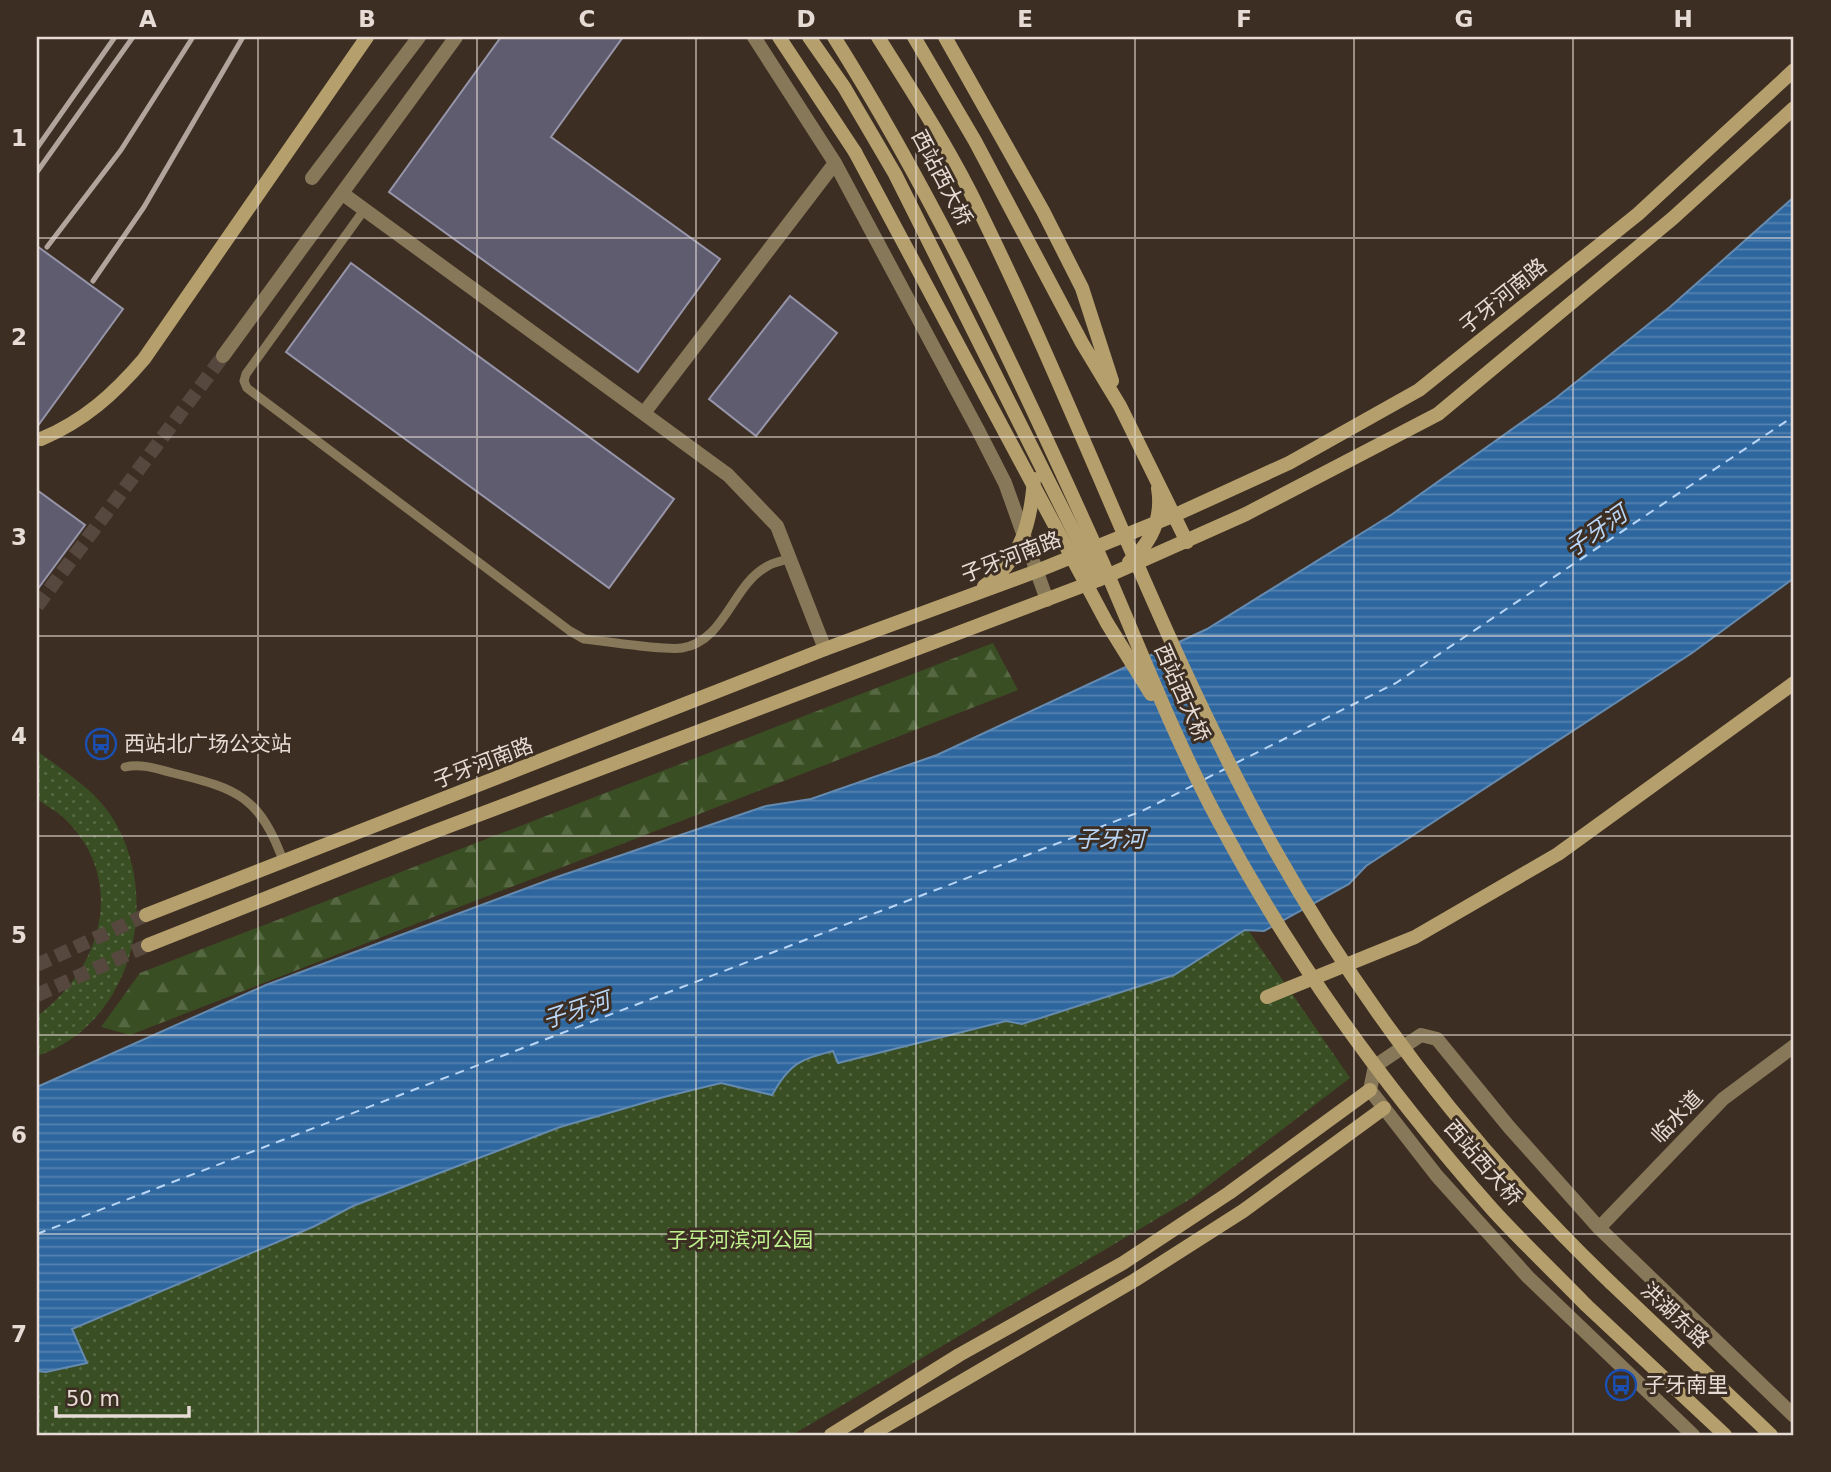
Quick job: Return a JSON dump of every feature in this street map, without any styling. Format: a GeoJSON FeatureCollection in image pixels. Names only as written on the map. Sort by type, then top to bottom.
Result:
{"type":"FeatureCollection","features":[{"type":"Feature","properties":{"kind":"main road"},"geometry":{"type":"LineString","coordinates":[[41,439],[81,419],[109,398],[144,359],[367,37]]}},
{"type":"Feature","properties":{"kind":"main road"},"geometry":{"type":"LineString","coordinates":[[779,37],[855,152],[1107,623],[1172,729]]}},
{"type":"Feature","properties":{"kind":"main road"},"geometry":{"type":"LineString","coordinates":[[809,37],[844,87],[895,174],[1098,580]]}},
{"type":"Feature","properties":{"kind":"main road","name":"西站西大桥"},"geometry":{"type":"LineString","coordinates":[[834,37],[893,130],[989,315],[1115,590],[1172,729],[1256,888],[1334,1010],[1493,1210],[1586,1306],[1725,1435]]}},
{"type":"Feature","properties":{"kind":"main road","name":"西站西大桥"},"geometry":{"type":"LineString","coordinates":[[878,37],[980,211],[1188,676],[1280,858],[1365,995],[1436,1092],[1546,1220],[1611,1283]]}},
{"type":"Feature","properties":{"kind":"main road"},"geometry":{"type":"LineString","coordinates":[[914,37],[939,76],[1051,280],[1082,343],[1120,405],[1187,542]]}},
{"type":"Feature","properties":{"kind":"main road"},"geometry":{"type":"LineString","coordinates":[[945,37],[1043,211],[1082,288],[1120,405]]}},
{"type":"Feature","properties":{"kind":"main road","name":"子牙河南路"},"geometry":{"type":"LineString","coordinates":[[146,915],[825,649],[1037,571],[1175,515],[1289,463],[1419,390],[1638,214],[1794,70]]}},
{"type":"Feature","properties":{"kind":"main road"},"geometry":{"type":"LineString","coordinates":[[148,945],[428,834],[1098,580],[1187,542],[1438,414],[1673,218],[1794,108]]}},
{"type":"Feature","properties":{"kind":"main road"},"geometry":{"type":"LineString","coordinates":[[966,597],[1001,573],[1017,551],[1024,535],[1032,497],[1032,450]]}},
{"type":"Feature","properties":{"kind":"main road"},"geometry":{"type":"LineString","coordinates":[[1117,571],[1139,554],[1158,522],[1160,498],[1153,470]]}},
{"type":"Feature","properties":{"kind":"main road"},"geometry":{"type":"LineString","coordinates":[[1267,997],[1415,937],[1558,854],[1794,682]]}},
{"type":"Feature","properties":{"kind":"main road"},"geometry":{"type":"LineString","coordinates":[[831,1435],[959,1356],[1123,1264],[1228,1193],[1370,1090]]}},
{"type":"Feature","properties":{"kind":"main road"},"geometry":{"type":"LineString","coordinates":[[870,1435],[1135,1280],[1243,1211],[1384,1108]]}},
{"type":"Feature","properties":{"kind":"main road","name":"洪湖东路"},"geometry":{"type":"LineString","coordinates":[[1611,1283],[1771,1435]]}},
{"type":"Feature","properties":{"kind":"street"},"geometry":{"type":"LineString","coordinates":[[312,178],[419,37]]}},
{"type":"Feature","properties":{"kind":"street"},"geometry":{"type":"LineString","coordinates":[[223,356],[456,37]]}},
{"type":"Feature","properties":{"kind":"street"},"geometry":{"type":"LineString","coordinates":[[754,37],[835,163],[979,432],[1004,483],[1046,600]]}},
{"type":"Feature","properties":{"kind":"street"},"geometry":{"type":"LineString","coordinates":[[644,413],[835,163]]}},
{"type":"Feature","properties":{"kind":"street"},"geometry":{"type":"LineString","coordinates":[[343,194],[728,475],[777,526],[825,649]]}},
{"type":"Feature","properties":{"kind":"street"},"geometry":{"type":"LineString","coordinates":[[1693,1435],[1528,1277],[1437,1176],[1370,1090],[1375,1066],[1421,1035],[1437,1039],[1509,1127],[1599,1228],[1794,1416]]}},
{"type":"Feature","properties":{"kind":"street","name":"临水道"},"geometry":{"type":"LineString","coordinates":[[1599,1228],[1723,1099],[1794,1046]]}},
{"type":"Feature","properties":{"kind":"lane"},"geometry":{"type":"LineString","coordinates":[[364,210],[246,374],[244,381],[247,388],[584,639],[681,648],[699,640],[718,625],[750,580],[766,566],[791,558]]}},
{"type":"Feature","properties":{"kind":"lane"},"geometry":{"type":"LineString","coordinates":[[125,767],[142,765],[220,784],[240,795],[267,821],[284,863]]}},
{"type":"Feature","properties":{"kind":"green space"},"geometry":{"type":"Polygon","coordinates":[[[993,643],[1018,690],[130,1035],[101,1027],[140,973],[993,643]]]}},
{"type":"Feature","properties":{"kind":"green space"},"geometry":{"type":"Polygon","coordinates":[[[37,751],[85,787],[110,814],[126,846],[135,881],[136,917],[130,953],[117,986],[97,1016],[70,1040],[37,1056],[37,1016],[59,997],[77,975],[90,951],[98,925],[101,898],[97,871],[86,845],[64,818],[37,799],[37,751]]]}},
{"type":"Feature","properties":{"kind":"green space","name":"子牙河滨河公园"},"geometry":{"type":"Polygon","coordinates":[[[1222,892],[1350,1078],[1192,1198],[792,1435],[37,1435],[37,1311],[1222,892]]]}},
{"type":"Feature","properties":{"kind":"water","name":"子牙河"},"geometry":{"type":"Polygon","coordinates":[[[1794,197],[1794,578],[1692,653],[1366,866],[1349,884],[1264,931],[1245,930],[1174,975],[1022,1024],[1006,1021],[838,1063],[833,1051],[821,1054],[790,1069],[772,1095],[721,1083],[560,1127],[353,1206],[315,1226],[72,1329],[87,1363],[46,1372],[37,1371],[37,1087],[266,985],[554,878],[766,806],[811,799],[937,755],[1207,629],[1391,515],[1556,398],[1670,307],[1794,197]]]}},
{"type":"Feature","properties":{"kind":"building"},"geometry":{"type":"Polygon","coordinates":[[[501,37],[623,37],[551,137],[720,259],[638,372],[389,192],[501,37]]]}},
{"type":"Feature","properties":{"kind":"building"},"geometry":{"type":"Polygon","coordinates":[[[37,246],[123,309],[37,427],[37,246]]]}},
{"type":"Feature","properties":{"kind":"building"},"geometry":{"type":"Polygon","coordinates":[[[351,263],[674,499],[609,588],[286,352],[351,263]]]}},
{"type":"Feature","properties":{"kind":"building"},"geometry":{"type":"Polygon","coordinates":[[[790,296],[837,333],[756,436],[709,399],[790,296]]]}},
{"type":"Feature","properties":{"kind":"building"},"geometry":{"type":"Polygon","coordinates":[[[37,490],[85,525],[37,590],[37,490]]]}},
{"type":"Feature","properties":{"kind":"ferry route"},"geometry":{"type":"LineString","coordinates":[[1236,763],[1396,683],[1794,416]]}},
{"type":"Feature","properties":{"kind":"ferry route"},"geometry":{"type":"LineString","coordinates":[[1205,779],[1225,769]]}},
{"type":"Feature","properties":{"kind":"ferry route"},"geometry":{"type":"LineString","coordinates":[[37,1234],[1142,811],[1194,785]]}},
{"type":"Feature","properties":{"kind":"tunnel"},"geometry":{"type":"LineString","coordinates":[[37,606],[223,356]]}},
{"type":"Feature","properties":{"kind":"tunnel"},"geometry":{"type":"LineString","coordinates":[[37,965],[146,915]]}},
{"type":"Feature","properties":{"kind":"tunnel"},"geometry":{"type":"LineString","coordinates":[[37,995],[148,945]]}},
{"type":"Feature","properties":{"kind":"railway"},"geometry":{"type":"LineString","coordinates":[[37,148],[115,37]]}},
{"type":"Feature","properties":{"kind":"railway"},"geometry":{"type":"LineString","coordinates":[[37,172],[133,37]]}},
{"type":"Feature","properties":{"kind":"railway"},"geometry":{"type":"LineString","coordinates":[[47,247],[121,150],[193,37]]}},
{"type":"Feature","properties":{"kind":"railway"},"geometry":{"type":"LineString","coordinates":[[93,281],[144,207],[243,37]]}},
{"type":"Feature","properties":{"kind":"place","name":"西站北广场公交站"},"geometry":{"type":"Point","coordinates":[101,744]}},
{"type":"Feature","properties":{"kind":"place","name":"子牙南里"},"geometry":{"type":"Point","coordinates":[1621,1385]}}]}
